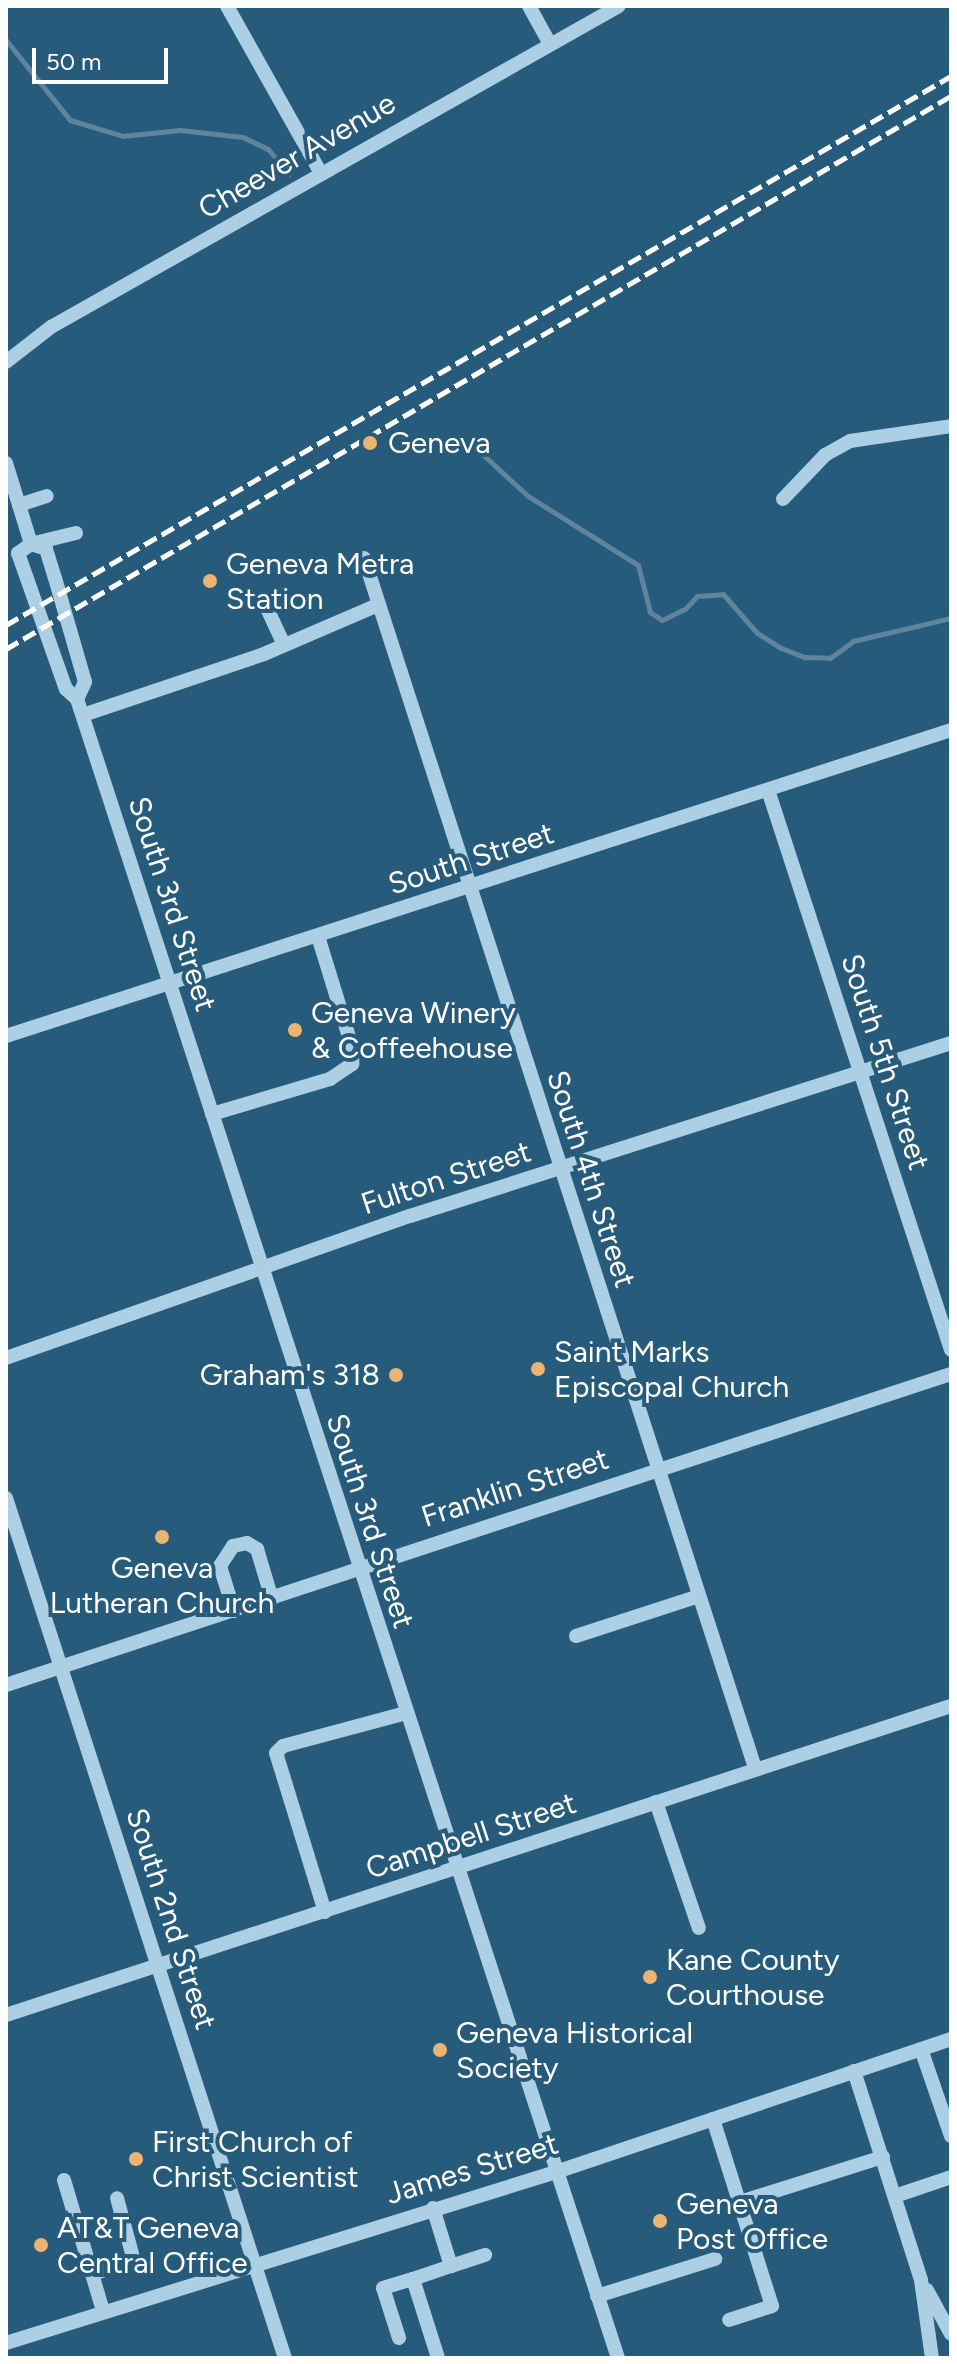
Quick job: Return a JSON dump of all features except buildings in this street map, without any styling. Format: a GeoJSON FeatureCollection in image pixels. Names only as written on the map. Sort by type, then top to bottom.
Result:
{"type":"FeatureCollection","features":[{"type":"Feature","properties":{"kind":"street"},"geometry":{"type":"LineString","coordinates":[[227,6],[320,172]]}},
{"type":"Feature","properties":{"kind":"street"},"geometry":{"type":"LineString","coordinates":[[529,6],[550,44]]}},
{"type":"Feature","properties":{"kind":"street","name":"Cheever Avenue"},"geometry":{"type":"LineString","coordinates":[[6,362],[51,327],[320,172],[619,6]]}},
{"type":"Feature","properties":{"kind":"street"},"geometry":{"type":"LineString","coordinates":[[783,499],[825,455],[850,441],[951,426]]}},
{"type":"Feature","properties":{"kind":"street","name":"South 3rd Street"},"geometry":{"type":"LineString","coordinates":[[6,463],[31,544]]}},
{"type":"Feature","properties":{"kind":"street"},"geometry":{"type":"LineString","coordinates":[[19,505],[47,496]]}},
{"type":"Feature","properties":{"kind":"street"},"geometry":{"type":"LineString","coordinates":[[31,544],[76,533]]}},
{"type":"Feature","properties":{"kind":"street","name":"South 3rd Street"},"geometry":{"type":"LineString","coordinates":[[31,544],[46,549],[55,578],[85,682],[77,699]]}},
{"type":"Feature","properties":{"kind":"street","name":"South 3rd Street"},"geometry":{"type":"LineString","coordinates":[[31,544],[18,553],[66,689],[77,699],[83,715],[260,1269],[618,2358]]}},
{"type":"Feature","properties":{"kind":"street","name":"South 4th Street"},"geometry":{"type":"LineString","coordinates":[[364,558],[755,1768]]}},
{"type":"Feature","properties":{"kind":"street"},"geometry":{"type":"LineString","coordinates":[[265,604],[284,645]]}},
{"type":"Feature","properties":{"kind":"street"},"geometry":{"type":"LineString","coordinates":[[83,715],[284,645],[378,605]]}},
{"type":"Feature","properties":{"kind":"street","name":"South Street"},"geometry":{"type":"LineString","coordinates":[[6,1036],[951,730]]}},
{"type":"Feature","properties":{"kind":"street","name":"South 5th Street"},"geometry":{"type":"LineString","coordinates":[[768,790],[951,1350]]}},
{"type":"Feature","properties":{"kind":"street"},"geometry":{"type":"LineString","coordinates":[[212,1114],[330,1079],[352,1064],[353,1050],[318,936]]}},
{"type":"Feature","properties":{"kind":"street","name":"Fulton Street"},"geometry":{"type":"LineString","coordinates":[[6,1358],[560,1168],[951,1043]]}},
{"type":"Feature","properties":{"kind":"street","name":"Franklin Street"},"geometry":{"type":"LineString","coordinates":[[6,1685],[359,1570],[387,1556],[951,1374]]}},
{"type":"Feature","properties":{"kind":"street","name":"South 2nd Street"},"geometry":{"type":"LineString","coordinates":[[6,1498],[285,2358]]}},
{"type":"Feature","properties":{"kind":"street"},"geometry":{"type":"LineString","coordinates":[[234,1611],[220,1566],[233,1546],[247,1543],[257,1549],[272,1599]]}},
{"type":"Feature","properties":{"kind":"street"},"geometry":{"type":"LineString","coordinates":[[576,1636],[699,1596]]}},
{"type":"Feature","properties":{"kind":"street","name":"Campbell Street"},"geometry":{"type":"LineString","coordinates":[[6,2015],[951,1706]]}},
{"type":"Feature","properties":{"kind":"street"},"geometry":{"type":"LineString","coordinates":[[325,1912],[276,1753],[283,1746],[406,1713]]}},
{"type":"Feature","properties":{"kind":"street"},"geometry":{"type":"LineString","coordinates":[[656,1802],[699,1928]]}},
{"type":"Feature","properties":{"kind":"street","name":"James Street"},"geometry":{"type":"LineString","coordinates":[[6,2343],[254,2262],[556,2172],[951,2039]]}},
{"type":"Feature","properties":{"kind":"street"},"geometry":{"type":"LineString","coordinates":[[921,2049],[951,2136]]}},
{"type":"Feature","properties":{"kind":"street"},"geometry":{"type":"LineString","coordinates":[[854,2071],[921,2280],[932,2358]]}},
{"type":"Feature","properties":{"kind":"street"},"geometry":{"type":"LineString","coordinates":[[713,2119],[772,2306],[729,2320]]}},
{"type":"Feature","properties":{"kind":"street"},"geometry":{"type":"LineString","coordinates":[[740,2202],[883,2157]]}},
{"type":"Feature","properties":{"kind":"street"},"geometry":{"type":"LineString","coordinates":[[895,2196],[951,2177]]}},
{"type":"Feature","properties":{"kind":"street"},"geometry":{"type":"LineString","coordinates":[[64,2180],[103,2311]]}},
{"type":"Feature","properties":{"kind":"street"},"geometry":{"type":"LineString","coordinates":[[92,2274],[134,2261],[117,2198]]}},
{"type":"Feature","properties":{"kind":"street"},"geometry":{"type":"LineString","coordinates":[[433,2208],[451,2266]]}},
{"type":"Feature","properties":{"kind":"street"},"geometry":{"type":"LineString","coordinates":[[399,2338],[383,2288],[485,2255]]}},
{"type":"Feature","properties":{"kind":"street"},"geometry":{"type":"LineString","coordinates":[[597,2296],[715,2259]]}},
{"type":"Feature","properties":{"kind":"street"},"geometry":{"type":"LineString","coordinates":[[413,2279],[438,2358]]}},
{"type":"Feature","properties":{"kind":"street"},"geometry":{"type":"LineString","coordinates":[[921,2280],[951,2334]]}},
{"type":"Feature","properties":{"kind":"waterway"},"geometry":{"type":"LineString","coordinates":[[6,40],[70,120],[123,136],[180,130],[243,137],[268,149],[289,174]]}},
{"type":"Feature","properties":{"kind":"waterway"},"geometry":{"type":"LineString","coordinates":[[481,453],[528,496],[638,565],[650,612],[662,620],[685,609],[697,596],[723,594],[757,633],[781,648],[805,657],[830,658],[853,641],[951,618]]}},
{"type":"Feature","properties":{"kind":"railway"},"geometry":{"type":"LineString","coordinates":[[6,625],[951,76]]}},
{"type":"Feature","properties":{"kind":"railway"},"geometry":{"type":"LineString","coordinates":[[6,649],[951,96]]}},
{"type":"Feature","properties":{"kind":"place","name":"Geneva"},"geometry":{"type":"Point","coordinates":[370,443]}},
{"type":"Feature","properties":{"kind":"place","name":"Geneva Metra Station"},"geometry":{"type":"Point","coordinates":[210,581]}},
{"type":"Feature","properties":{"kind":"place","name":"Geneva Winery & Coffeehouse"},"geometry":{"type":"Point","coordinates":[295,1030]}},
{"type":"Feature","properties":{"kind":"place","name":"Saint Marks Episcopal Church"},"geometry":{"type":"Point","coordinates":[538,1369]}},
{"type":"Feature","properties":{"kind":"place","name":"Graham's 318"},"geometry":{"type":"Point","coordinates":[396,1375]}},
{"type":"Feature","properties":{"kind":"place","name":"Geneva Lutheran Church"},"geometry":{"type":"Point","coordinates":[162,1537]}},
{"type":"Feature","properties":{"kind":"place","name":"Kane County Courthouse"},"geometry":{"type":"Point","coordinates":[650,1977]}},
{"type":"Feature","properties":{"kind":"place","name":"Geneva Historical Society"},"geometry":{"type":"Point","coordinates":[440,2050]}},
{"type":"Feature","properties":{"kind":"place","name":"First Church of Christ Scientist"},"geometry":{"type":"Point","coordinates":[136,2159]}},
{"type":"Feature","properties":{"kind":"place","name":"Geneva Post Office"},"geometry":{"type":"Point","coordinates":[660,2221]}},
{"type":"Feature","properties":{"kind":"place","name":"AT&T Geneva Central Office"},"geometry":{"type":"Point","coordinates":[41,2245]}}]}
